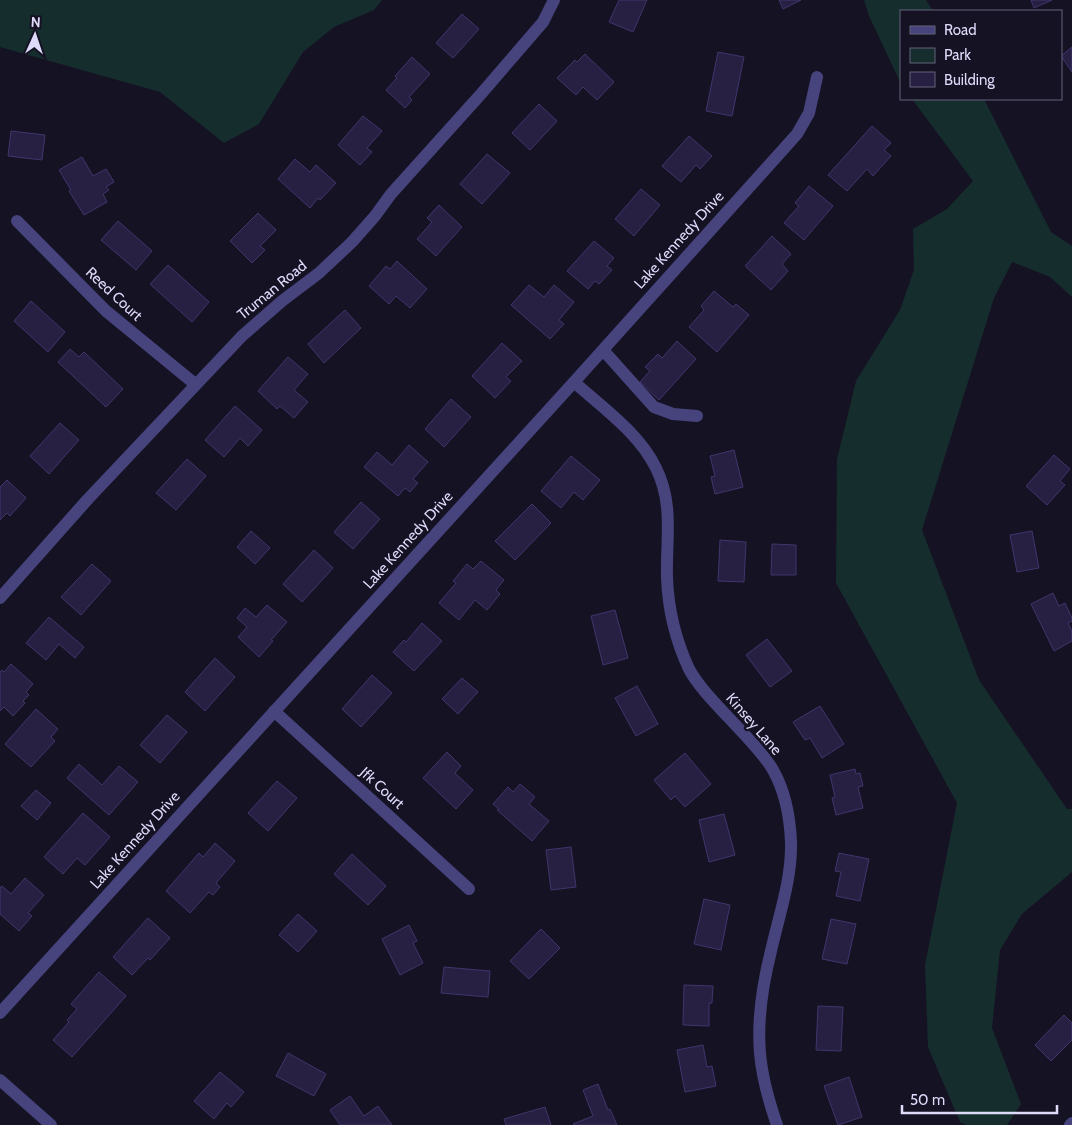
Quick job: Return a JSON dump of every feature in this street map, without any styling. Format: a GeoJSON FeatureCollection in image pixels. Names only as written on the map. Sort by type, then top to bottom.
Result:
{"type":"FeatureCollection","features":[{"type":"Feature","properties":{"kind":"street","name":"Truman Road"},"geometry":{"type":"LineString","coordinates":[[2,593],[195,384],[242,336],[282,301],[319,273],[352,242],[391,194],[543,22],[554,0]]}},
{"type":"Feature","properties":{"kind":"street","name":"Lake Kennedy Drive"},"geometry":{"type":"LineString","coordinates":[[0,1013],[797,134],[809,113],[818,77]]}},
{"type":"Feature","properties":{"kind":"street","name":"Reed Court"},"geometry":{"type":"LineString","coordinates":[[17,221],[106,311],[195,384]]}},
{"type":"Feature","properties":{"kind":"street"},"geometry":{"type":"LineString","coordinates":[[603,350],[654,406],[673,414],[696,416]]}},
{"type":"Feature","properties":{"kind":"street","name":"Kinsey Lane"},"geometry":{"type":"LineString","coordinates":[[574,382],[630,432],[646,451],[656,468],[665,492],[669,516],[667,580],[679,644],[690,670],[706,694],[772,769],[782,791],[789,819],[791,842],[790,872],[766,972],[760,1027],[760,1054],[768,1096],[777,1125]]}},
{"type":"Feature","properties":{"kind":"street","name":"Jfk Court"},"geometry":{"type":"LineString","coordinates":[[274,710],[468,889]]}},
{"type":"Feature","properties":{"kind":"street"},"geometry":{"type":"LineString","coordinates":[[0,1080],[51,1125]]}},
{"type":"Feature","properties":{"kind":"green space"},"geometry":{"type":"Polygon","coordinates":[[[0,0],[382,0],[374,10],[334,27],[303,52],[259,124],[224,143],[160,92],[0,47],[0,0]]]}},
{"type":"Feature","properties":{"kind":"green space"},"geometry":{"type":"Polygon","coordinates":[[[864,0],[926,0],[932,10],[900,10],[900,82],[869,16],[864,0]]]}},
{"type":"Feature","properties":{"kind":"green space"},"geometry":{"type":"Polygon","coordinates":[[[913,100],[985,100],[1051,232],[1072,246],[1072,297],[1050,277],[1012,262],[994,298],[922,530],[979,680],[1067,809],[1072,809],[1072,872],[1022,914],[1000,950],[992,1028],[1021,1104],[1007,1125],[966,1125],[960,1122],[928,1047],[925,965],[957,803],[836,583],[837,459],[856,381],[900,310],[914,270],[913,229],[947,209],[973,181],[913,100]]]}},
{"type":"Feature","properties":{"kind":"building"},"geometry":{"type":"Polygon","coordinates":[[[619,0],[647,0],[633,32],[609,22],[619,0]]]}},
{"type":"Feature","properties":{"kind":"building"},"geometry":{"type":"Polygon","coordinates":[[[779,0],[801,0],[783,9],[779,0]]]}},
{"type":"Feature","properties":{"kind":"building"},"geometry":{"type":"Polygon","coordinates":[[[1031,0],[1052,0],[1034,8],[1031,0]]]}},
{"type":"Feature","properties":{"kind":"building"},"geometry":{"type":"Polygon","coordinates":[[[462,14],[479,29],[453,58],[436,43],[462,14]]]}},
{"type":"Feature","properties":{"kind":"building"},"geometry":{"type":"Polygon","coordinates":[[[1072,47],[1072,72],[1062,57],[1062,55],[1072,47]]]}},
{"type":"Feature","properties":{"kind":"building"},"geometry":{"type":"Polygon","coordinates":[[[718,52],[744,57],[732,116],[706,111],[718,52]]]}},
{"type":"Feature","properties":{"kind":"building"},"geometry":{"type":"Polygon","coordinates":[[[585,54],[614,82],[597,100],[583,87],[576,95],[557,78],[575,60],[577,62],[585,54]]]}},
{"type":"Feature","properties":{"kind":"building"},"geometry":{"type":"Polygon","coordinates":[[[412,57],[430,74],[409,97],[412,100],[405,108],[386,90],[397,78],[395,76],[412,57]]]}},
{"type":"Feature","properties":{"kind":"building"},"geometry":{"type":"Polygon","coordinates":[[[539,104],[557,121],[530,150],[512,133],[539,104]]]}},
{"type":"Feature","properties":{"kind":"building"},"geometry":{"type":"Polygon","coordinates":[[[363,116],[382,131],[367,148],[372,152],[360,165],[338,145],[363,116]]]}},
{"type":"Feature","properties":{"kind":"building"},"geometry":{"type":"Polygon","coordinates":[[[872,126],[891,143],[884,150],[891,156],[873,176],[867,169],[847,191],[828,175],[872,126]]]}},
{"type":"Feature","properties":{"kind":"building"},"geometry":{"type":"Polygon","coordinates":[[[11,131],[45,135],[42,160],[8,156],[11,131]]]}},
{"type":"Feature","properties":{"kind":"building"},"geometry":{"type":"Polygon","coordinates":[[[689,136],[712,156],[700,169],[696,165],[681,182],[662,166],[689,136]]]}},
{"type":"Feature","properties":{"kind":"building"},"geometry":{"type":"Polygon","coordinates":[[[487,154],[510,173],[482,204],[460,184],[487,154]]]}},
{"type":"Feature","properties":{"kind":"building"},"geometry":{"type":"Polygon","coordinates":[[[82,157],[93,176],[106,169],[114,182],[106,187],[109,190],[103,194],[107,202],[84,215],[59,170],[82,157]]]}},
{"type":"Feature","properties":{"kind":"building"},"geometry":{"type":"Polygon","coordinates":[[[295,159],[310,172],[316,165],[336,183],[320,200],[318,198],[310,208],[278,179],[295,159]]]}},
{"type":"Feature","properties":{"kind":"building"},"geometry":{"type":"Polygon","coordinates":[[[809,186],[833,206],[804,240],[784,223],[799,206],[795,203],[809,186]]]}},
{"type":"Feature","properties":{"kind":"building"},"geometry":{"type":"Polygon","coordinates":[[[641,189],[660,205],[634,236],[615,219],[641,189]]]}},
{"type":"Feature","properties":{"kind":"building"},"geometry":{"type":"Polygon","coordinates":[[[439,205],[462,227],[436,256],[417,239],[432,222],[427,218],[439,205]]]}},
{"type":"Feature","properties":{"kind":"building"},"geometry":{"type":"Polygon","coordinates":[[[258,213],[276,230],[260,246],[265,250],[252,263],[230,241],[258,213]]]}},
{"type":"Feature","properties":{"kind":"building"},"geometry":{"type":"Polygon","coordinates":[[[118,221],[152,251],[136,270],[101,240],[118,221]]]}},
{"type":"Feature","properties":{"kind":"building"},"geometry":{"type":"Polygon","coordinates":[[[772,236],[791,254],[782,264],[788,271],[771,290],[745,266],[772,236]]]}},
{"type":"Feature","properties":{"kind":"building"},"geometry":{"type":"Polygon","coordinates":[[[594,241],[614,258],[607,266],[612,270],[599,284],[595,281],[588,289],[567,271],[594,241]]]}},
{"type":"Feature","properties":{"kind":"building"},"geometry":{"type":"Polygon","coordinates":[[[397,261],[427,289],[410,308],[396,296],[389,304],[369,286],[386,266],[390,269],[397,261]]]}},
{"type":"Feature","properties":{"kind":"building"},"geometry":{"type":"Polygon","coordinates":[[[168,265],[209,302],[192,322],[150,284],[168,265]]]}},
{"type":"Feature","properties":{"kind":"building"},"geometry":{"type":"Polygon","coordinates":[[[529,285],[544,297],[554,285],[574,302],[559,320],[564,324],[550,339],[511,305],[529,285]]]}},
{"type":"Feature","properties":{"kind":"building"},"geometry":{"type":"Polygon","coordinates":[[[714,291],[733,307],[736,304],[749,315],[717,352],[689,327],[704,310],[701,306],[714,291]]]}},
{"type":"Feature","properties":{"kind":"building"},"geometry":{"type":"Polygon","coordinates":[[[31,301],[65,332],[48,352],[14,321],[31,301]]]}},
{"type":"Feature","properties":{"kind":"building"},"geometry":{"type":"Polygon","coordinates":[[[345,310],[361,328],[324,363],[308,344],[345,310]]]}},
{"type":"Feature","properties":{"kind":"building"},"geometry":{"type":"Polygon","coordinates":[[[677,341],[696,359],[659,400],[640,382],[650,371],[645,367],[658,354],[662,358],[677,341]]]}},
{"type":"Feature","properties":{"kind":"building"},"geometry":{"type":"Polygon","coordinates":[[[502,343],[522,361],[506,377],[511,381],[495,398],[472,376],[502,343]]]}},
{"type":"Feature","properties":{"kind":"building"},"geometry":{"type":"Polygon","coordinates":[[[70,349],[79,357],[84,352],[123,389],[106,407],[58,362],[70,349]]]}},
{"type":"Feature","properties":{"kind":"building"},"geometry":{"type":"Polygon","coordinates":[[[288,357],[308,374],[294,390],[308,402],[294,418],[280,406],[277,409],[258,391],[288,357]]]}},
{"type":"Feature","properties":{"kind":"building"},"geometry":{"type":"Polygon","coordinates":[[[451,399],[471,417],[444,447],[425,429],[451,399]]]}},
{"type":"Feature","properties":{"kind":"building"},"geometry":{"type":"Polygon","coordinates":[[[235,406],[262,430],[248,446],[240,438],[224,457],[205,440],[235,406]]]}},
{"type":"Feature","properties":{"kind":"building"},"geometry":{"type":"Polygon","coordinates":[[[60,423],[79,440],[49,474],[30,456],[60,423]]]}},
{"type":"Feature","properties":{"kind":"building"},"geometry":{"type":"Polygon","coordinates":[[[409,445],[428,462],[413,479],[418,483],[410,492],[405,488],[398,496],[364,467],[377,452],[392,465],[409,445]]]}},
{"type":"Feature","properties":{"kind":"building"},"geometry":{"type":"Polygon","coordinates":[[[734,450],[743,487],[715,494],[711,477],[715,476],[710,456],[734,450]]]}},
{"type":"Feature","properties":{"kind":"building"},"geometry":{"type":"Polygon","coordinates":[[[1054,455],[1070,469],[1060,481],[1065,485],[1047,505],[1026,486],[1054,455]]]}},
{"type":"Feature","properties":{"kind":"building"},"geometry":{"type":"Polygon","coordinates":[[[571,456],[600,480],[583,500],[574,492],[561,508],[541,491],[571,456]]]}},
{"type":"Feature","properties":{"kind":"building"},"geometry":{"type":"Polygon","coordinates":[[[187,459],[206,476],[176,510],[156,493],[187,459]]]}},
{"type":"Feature","properties":{"kind":"building"},"geometry":{"type":"Polygon","coordinates":[[[7,480],[26,498],[10,516],[7,513],[0,520],[0,487],[7,480]]]}},
{"type":"Feature","properties":{"kind":"building"},"geometry":{"type":"Polygon","coordinates":[[[361,502],[380,519],[353,549],[334,532],[361,502]]]}},
{"type":"Feature","properties":{"kind":"building"},"geometry":{"type":"Polygon","coordinates":[[[532,504],[551,523],[515,560],[495,541],[532,504]]]}},
{"type":"Feature","properties":{"kind":"building"},"geometry":{"type":"Polygon","coordinates":[[[251,531],[270,548],[255,564],[237,547],[251,531]]]}},
{"type":"Feature","properties":{"kind":"building"},"geometry":{"type":"Polygon","coordinates":[[[1032,531],[1039,568],[1017,572],[1010,535],[1032,531]]]}},
{"type":"Feature","properties":{"kind":"building"},"geometry":{"type":"Polygon","coordinates":[[[720,540],[746,542],[744,582],[718,581],[720,540]]]}},
{"type":"Feature","properties":{"kind":"building"},"geometry":{"type":"Polygon","coordinates":[[[772,544],[796,545],[796,575],[771,575],[772,544]]]}},
{"type":"Feature","properties":{"kind":"building"},"geometry":{"type":"Polygon","coordinates":[[[314,550],[333,568],[302,602],[283,584],[314,550]]]}},
{"type":"Feature","properties":{"kind":"building"},"geometry":{"type":"Polygon","coordinates":[[[481,561],[504,580],[496,590],[500,594],[487,610],[475,600],[459,620],[439,603],[456,583],[453,581],[467,564],[473,569],[481,561]]]}},
{"type":"Feature","properties":{"kind":"building"},"geometry":{"type":"Polygon","coordinates":[[[92,564],[111,581],[81,615],[61,597],[92,564]]]}},
{"type":"Feature","properties":{"kind":"building"},"geometry":{"type":"Polygon","coordinates":[[[1053,593],[1059,606],[1065,603],[1072,618],[1072,621],[1068,623],[1072,631],[1072,641],[1054,651],[1031,604],[1053,593]]]}},
{"type":"Feature","properties":{"kind":"building"},"geometry":{"type":"Polygon","coordinates":[[[267,605],[287,622],[259,657],[238,637],[247,627],[237,618],[245,608],[256,617],[267,605]]]}},
{"type":"Feature","properties":{"kind":"building"},"geometry":{"type":"Polygon","coordinates":[[[615,610],[628,658],[603,665],[591,616],[615,610]]]}},
{"type":"Feature","properties":{"kind":"building"},"geometry":{"type":"Polygon","coordinates":[[[49,617],[84,647],[75,658],[59,644],[46,660],[26,643],[49,617]]]}},
{"type":"Feature","properties":{"kind":"building"},"geometry":{"type":"Polygon","coordinates":[[[422,623],[442,641],[414,671],[393,652],[404,640],[406,642],[422,623]]]}},
{"type":"Feature","properties":{"kind":"building"},"geometry":{"type":"Polygon","coordinates":[[[767,639],[792,671],[770,687],[746,655],[767,639]]]}},
{"type":"Feature","properties":{"kind":"building"},"geometry":{"type":"Polygon","coordinates":[[[215,658],[235,677],[205,711],[185,692],[215,658]]]}},
{"type":"Feature","properties":{"kind":"building"},"geometry":{"type":"Polygon","coordinates":[[[11,664],[33,684],[26,692],[29,695],[23,701],[25,703],[13,716],[4,707],[0,711],[0,672],[2,670],[4,672],[11,664]]]}},
{"type":"Feature","properties":{"kind":"building"},"geometry":{"type":"Polygon","coordinates":[[[372,675],[392,693],[361,727],[342,709],[372,675]]]}},
{"type":"Feature","properties":{"kind":"building"},"geometry":{"type":"Polygon","coordinates":[[[462,678],[478,692],[458,714],[442,699],[462,678]]]}},
{"type":"Feature","properties":{"kind":"building"},"geometry":{"type":"Polygon","coordinates":[[[637,686],[658,724],[636,736],[615,698],[637,686]]]}},
{"type":"Feature","properties":{"kind":"building"},"geometry":{"type":"Polygon","coordinates":[[[820,706],[844,744],[822,758],[810,738],[805,740],[793,722],[820,706]]]}},
{"type":"Feature","properties":{"kind":"building"},"geometry":{"type":"Polygon","coordinates":[[[36,709],[58,729],[51,737],[55,741],[31,767],[5,744],[36,709]]]}},
{"type":"Feature","properties":{"kind":"building"},"geometry":{"type":"Polygon","coordinates":[[[167,715],[187,732],[160,763],[140,745],[167,715]]]}},
{"type":"Feature","properties":{"kind":"building"},"geometry":{"type":"Polygon","coordinates":[[[447,752],[461,766],[455,773],[473,790],[456,809],[423,778],[447,752]]]}},
{"type":"Feature","properties":{"kind":"building"},"geometry":{"type":"Polygon","coordinates":[[[685,753],[711,784],[685,807],[675,796],[671,800],[654,780],[685,753]]]}},
{"type":"Feature","properties":{"kind":"building"},"geometry":{"type":"Polygon","coordinates":[[[79,764],[102,785],[119,766],[138,782],[109,815],[67,778],[79,764]]]}},
{"type":"Feature","properties":{"kind":"building"},"geometry":{"type":"Polygon","coordinates":[[[855,769],[856,774],[860,773],[863,786],[858,787],[863,808],[836,815],[832,798],[835,797],[830,775],[855,769]]]}},
{"type":"Feature","properties":{"kind":"building"},"geometry":{"type":"Polygon","coordinates":[[[277,781],[297,798],[268,831],[248,813],[277,781]]]}},
{"type":"Feature","properties":{"kind":"building"},"geometry":{"type":"Polygon","coordinates":[[[520,784],[535,797],[529,804],[549,821],[532,841],[497,810],[499,809],[493,804],[508,787],[513,792],[520,784]]]}},
{"type":"Feature","properties":{"kind":"building"},"geometry":{"type":"Polygon","coordinates":[[[36,790],[51,803],[37,820],[21,806],[36,790]]]}},
{"type":"Feature","properties":{"kind":"building"},"geometry":{"type":"Polygon","coordinates":[[[83,813],[110,837],[85,865],[77,858],[63,874],[44,857],[83,813]]]}},
{"type":"Feature","properties":{"kind":"building"},"geometry":{"type":"Polygon","coordinates":[[[724,814],[735,855],[709,862],[699,820],[724,814]]]}},
{"type":"Feature","properties":{"kind":"building"},"geometry":{"type":"Polygon","coordinates":[[[215,843],[235,861],[216,883],[220,887],[213,895],[209,892],[190,913],[166,891],[199,853],[203,857],[215,843]]]}},
{"type":"Feature","properties":{"kind":"building"},"geometry":{"type":"Polygon","coordinates":[[[571,847],[576,887],[551,890],[546,850],[571,847]]]}},
{"type":"Feature","properties":{"kind":"building"},"geometry":{"type":"Polygon","coordinates":[[[839,853],[869,859],[860,901],[836,896],[841,872],[835,871],[839,853]]]}},
{"type":"Feature","properties":{"kind":"building"},"geometry":{"type":"Polygon","coordinates":[[[352,854],[386,886],[368,905],[334,874],[352,854]]]}},
{"type":"Feature","properties":{"kind":"building"},"geometry":{"type":"Polygon","coordinates":[[[25,878],[44,895],[28,913],[32,916],[19,931],[0,914],[0,888],[2,886],[11,894],[25,878]]]}},
{"type":"Feature","properties":{"kind":"building"},"geometry":{"type":"Polygon","coordinates":[[[704,899],[730,905],[721,950],[694,944],[704,899]]]}},
{"type":"Feature","properties":{"kind":"building"},"geometry":{"type":"Polygon","coordinates":[[[298,914],[317,931],[298,952],[279,935],[298,914]]]}},
{"type":"Feature","properties":{"kind":"building"},"geometry":{"type":"Polygon","coordinates":[[[148,918],[170,938],[150,960],[148,958],[132,975],[113,957],[148,918]]]}},
{"type":"Feature","properties":{"kind":"building"},"geometry":{"type":"Polygon","coordinates":[[[831,919],[856,924],[847,964],[822,959],[831,919]]]}},
{"type":"Feature","properties":{"kind":"building"},"geometry":{"type":"Polygon","coordinates":[[[409,925],[417,941],[413,943],[423,963],[400,975],[382,939],[409,925]]]}},
{"type":"Feature","properties":{"kind":"building"},"geometry":{"type":"Polygon","coordinates":[[[541,929],[560,948],[529,979],[510,961],[541,929]]]}},
{"type":"Feature","properties":{"kind":"building"},"geometry":{"type":"Polygon","coordinates":[[[444,967],[490,971],[488,997],[441,993],[444,967]]]}},
{"type":"Feature","properties":{"kind":"building"},"geometry":{"type":"Polygon","coordinates":[[[99,972],[126,996],[72,1057],[53,1040],[69,1022],[67,1020],[77,1009],[71,1004],[99,972]]]}},
{"type":"Feature","properties":{"kind":"building"},"geometry":{"type":"Polygon","coordinates":[[[684,985],[713,986],[712,1003],[709,1003],[709,1026],[683,1025],[684,985]]]}},
{"type":"Feature","properties":{"kind":"building"},"geometry":{"type":"Polygon","coordinates":[[[818,1006],[843,1007],[841,1051],[816,1050],[818,1006]]]}},
{"type":"Feature","properties":{"kind":"building"},"geometry":{"type":"Polygon","coordinates":[[[1064,1015],[1072,1023],[1072,1040],[1051,1061],[1035,1045],[1064,1015]]]}},
{"type":"Feature","properties":{"kind":"building"},"geometry":{"type":"Polygon","coordinates":[[[703,1045],[707,1067],[712,1066],[716,1086],[685,1092],[677,1050],[703,1045]]]}},
{"type":"Feature","properties":{"kind":"building"},"geometry":{"type":"Polygon","coordinates":[[[288,1053],[326,1074],[314,1096],[276,1076],[288,1053]]]}},
{"type":"Feature","properties":{"kind":"building"},"geometry":{"type":"Polygon","coordinates":[[[220,1072],[244,1092],[231,1107],[227,1103],[214,1119],[194,1101],[220,1072]]]}},
{"type":"Feature","properties":{"kind":"building"},"geometry":{"type":"Polygon","coordinates":[[[849,1077],[862,1117],[838,1125],[824,1086],[849,1077]]]}},
{"type":"Feature","properties":{"kind":"building"},"geometry":{"type":"Polygon","coordinates":[[[598,1084],[608,1110],[610,1109],[617,1125],[574,1125],[593,1116],[583,1090],[598,1084]]]}},
{"type":"Feature","properties":{"kind":"building"},"geometry":{"type":"Polygon","coordinates":[[[350,1096],[364,1116],[378,1106],[392,1125],[340,1125],[330,1110],[350,1096]]]}},
{"type":"Feature","properties":{"kind":"building"},"geometry":{"type":"Polygon","coordinates":[[[545,1107],[551,1125],[506,1125],[504,1119],[545,1107]]]}}]}
